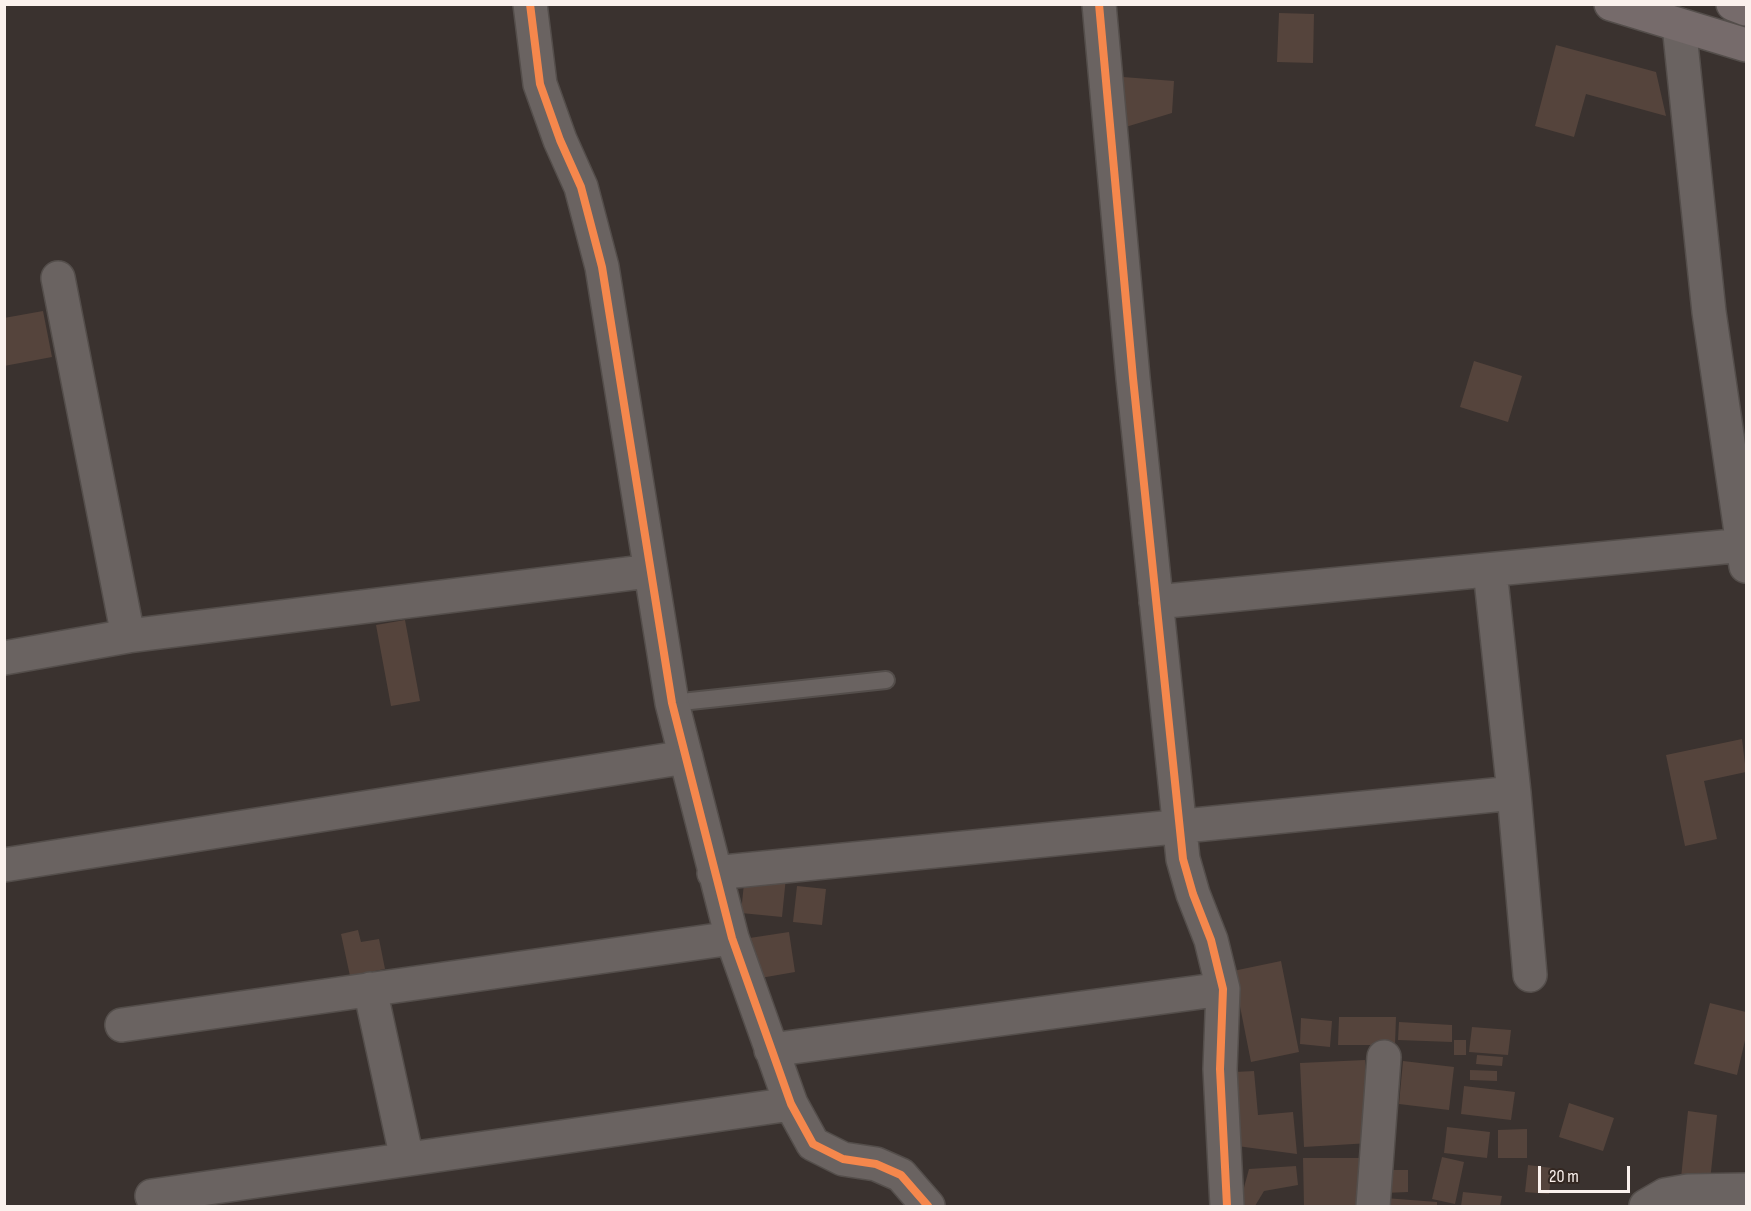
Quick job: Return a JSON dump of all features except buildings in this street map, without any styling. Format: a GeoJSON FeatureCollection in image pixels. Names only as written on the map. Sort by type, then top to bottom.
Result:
{"type":"FeatureCollection","features":[{"type":"Feature","properties":{"kind":"highway"},"geometry":{"type":"LineString","coordinates":[[1611,4],[1746,45]]}},
{"type":"Feature","properties":{"kind":"highway"},"geometry":{"type":"LineString","coordinates":[[1733,4],[1746,9]]}},
{"type":"Feature","properties":{"kind":"street"},"geometry":{"type":"LineString","coordinates":[[530,4],[540,84],[560,141],[581,187],[602,267],[672,703],[732,938],[790,1104],[813,1143],[843,1159],[876,1164],[901,1175],[928,1206]]}},
{"type":"Feature","properties":{"kind":"street"},"geometry":{"type":"LineString","coordinates":[[1100,4],[1133,378],[1179,825],[1184,859],[1193,894],[1212,940],[1223,989],[1221,1079],[1227,1206]]}},
{"type":"Feature","properties":{"kind":"street"},"geometry":{"type":"LineString","coordinates":[[1156,602],[1490,570],[1745,555],[1709,312],[1679,25]]}},
{"type":"Feature","properties":{"kind":"street"},"geometry":{"type":"LineString","coordinates":[[58,278],[128,636]]}},
{"type":"Feature","properties":{"kind":"street"},"geometry":{"type":"LineString","coordinates":[[1490,570],[1514,793],[1530,975]]}},
{"type":"Feature","properties":{"kind":"street"},"geometry":{"type":"LineString","coordinates":[[4,658],[128,636],[650,571]]}},
{"type":"Feature","properties":{"kind":"street"},"geometry":{"type":"LineString","coordinates":[[4,864],[686,757]]}},
{"type":"Feature","properties":{"kind":"street"},"geometry":{"type":"LineString","coordinates":[[714,873],[1514,793]]}},
{"type":"Feature","properties":{"kind":"street"},"geometry":{"type":"LineString","coordinates":[[122,1025],[732,938]]}},
{"type":"Feature","properties":{"kind":"street"},"geometry":{"type":"LineString","coordinates":[[370,989],[407,1159]]}},
{"type":"Feature","properties":{"kind":"street"},"geometry":{"type":"LineString","coordinates":[[771,1050],[1223,989]]}},
{"type":"Feature","properties":{"kind":"street"},"geometry":{"type":"LineString","coordinates":[[1373,1206],[1384,1057]]}},
{"type":"Feature","properties":{"kind":"street"},"geometry":{"type":"LineString","coordinates":[[152,1196],[790,1104]]}},
{"type":"Feature","properties":{"kind":"street"},"geometry":{"type":"LineString","coordinates":[[1646,1206],[1665,1195],[1688,1191],[1746,1190]]}},
{"type":"Feature","properties":{"kind":"lane"},"geometry":{"type":"LineString","coordinates":[[672,703],[886,680]]}},
{"type":"Feature","properties":{"kind":"cycle path"},"geometry":{"type":"LineString","coordinates":[[530,4],[540,84],[560,140],[581,187],[602,267],[672,703],[732,938],[791,1104],[813,1144],[843,1159],[876,1164],[901,1175],[928,1206]]}},
{"type":"Feature","properties":{"kind":"cycle path"},"geometry":{"type":"LineString","coordinates":[[1099,4],[1133,378],[1183,859],[1193,894],[1211,940],[1223,989],[1220,1069],[1227,1206]]}}]}
